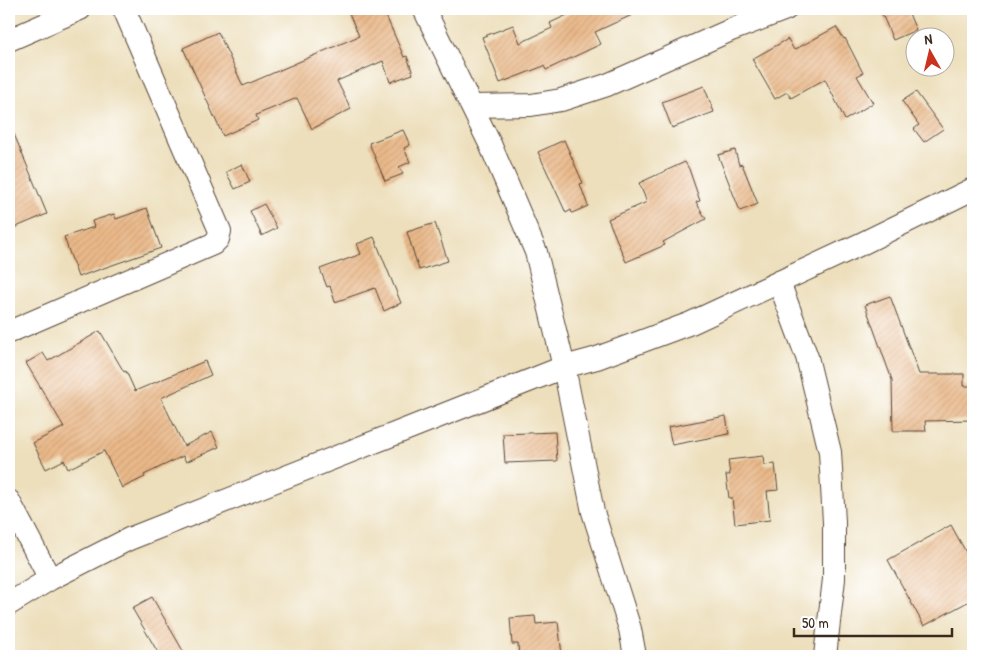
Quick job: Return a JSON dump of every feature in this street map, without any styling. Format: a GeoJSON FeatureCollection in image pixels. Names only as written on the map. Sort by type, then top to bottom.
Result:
{"type":"FeatureCollection","features":[{"type":"Feature","properties":{"kind":"street"},"geometry":{"type":"LineString","coordinates":[[9,40],[80,9]]}},
{"type":"Feature","properties":{"kind":"street"},"geometry":{"type":"LineString","coordinates":[[9,332],[213,244],[218,239],[220,231],[124,9]]}},
{"type":"Feature","properties":{"kind":"street"},"geometry":{"type":"LineString","coordinates":[[424,9],[472,106],[536,252],[564,367],[594,512],[630,629],[636,656]]}},
{"type":"Feature","properties":{"kind":"street"},"geometry":{"type":"LineString","coordinates":[[472,106],[531,105],[561,100],[607,85],[731,30],[786,9]]}},
{"type":"Feature","properties":{"kind":"street"},"geometry":{"type":"LineString","coordinates":[[9,604],[50,579],[129,539],[564,367],[597,358],[691,323],[861,244],[973,189]]}},
{"type":"Feature","properties":{"kind":"street"},"geometry":{"type":"LineString","coordinates":[[779,282],[807,357],[830,452],[834,522],[834,579],[825,656]]}},
{"type":"Feature","properties":{"kind":"street"},"geometry":{"type":"LineString","coordinates":[[9,501],[50,579]]}},
{"type":"Feature","properties":{"kind":"building"},"geometry":{"type":"Polygon","coordinates":[[[347,9],[383,9],[404,57],[407,56],[413,74],[390,82],[383,61],[337,81],[351,109],[312,129],[297,98],[256,115],[258,120],[223,136],[183,48],[218,32],[243,86],[359,36],[347,9]]]}},
{"type":"Feature","properties":{"kind":"building"},"geometry":{"type":"Polygon","coordinates":[[[580,9],[645,9],[595,32],[601,44],[546,70],[544,66],[500,83],[482,37],[513,25],[520,43],[552,28],[550,23],[580,9]]]}},
{"type":"Feature","properties":{"kind":"building"},"geometry":{"type":"Polygon","coordinates":[[[880,9],[907,9],[915,28],[904,28],[904,35],[893,40],[880,9]]]}},
{"type":"Feature","properties":{"kind":"building"},"geometry":{"type":"Polygon","coordinates":[[[836,27],[845,38],[863,73],[857,76],[873,103],[845,120],[825,79],[791,98],[787,92],[775,99],[752,59],[788,39],[794,50],[836,27]]]}},
{"type":"Feature","properties":{"kind":"building"},"geometry":{"type":"Polygon","coordinates":[[[704,86],[714,112],[672,128],[662,102],[704,86]]]}},
{"type":"Feature","properties":{"kind":"building"},"geometry":{"type":"Polygon","coordinates":[[[916,92],[943,129],[924,142],[914,129],[919,125],[902,101],[916,92]]]}},
{"type":"Feature","properties":{"kind":"building"},"geometry":{"type":"Polygon","coordinates":[[[9,122],[47,214],[9,230],[9,122]]]}},
{"type":"Feature","properties":{"kind":"building"},"geometry":{"type":"Polygon","coordinates":[[[403,130],[410,145],[404,148],[410,162],[399,167],[403,174],[385,181],[369,143],[403,130]]]}},
{"type":"Feature","properties":{"kind":"building"},"geometry":{"type":"Polygon","coordinates":[[[564,140],[583,183],[580,184],[588,206],[572,213],[571,210],[566,213],[538,152],[564,140]]]}},
{"type":"Feature","properties":{"kind":"building"},"geometry":{"type":"Polygon","coordinates":[[[735,150],[739,165],[742,164],[758,204],[740,211],[718,155],[735,150]]]}},
{"type":"Feature","properties":{"kind":"building"},"geometry":{"type":"Polygon","coordinates":[[[685,162],[700,201],[696,202],[706,219],[663,242],[665,245],[626,262],[608,219],[647,202],[639,183],[685,162]]]}},
{"type":"Feature","properties":{"kind":"building"},"geometry":{"type":"Polygon","coordinates":[[[242,164],[250,182],[235,189],[226,172],[242,164]]]}},
{"type":"Feature","properties":{"kind":"building"},"geometry":{"type":"Polygon","coordinates":[[[264,204],[277,228],[262,236],[250,211],[264,204]]]}},
{"type":"Feature","properties":{"kind":"building"},"geometry":{"type":"Polygon","coordinates":[[[147,208],[161,248],[78,277],[64,237],[94,227],[92,221],[114,214],[116,219],[147,208]]]}},
{"type":"Feature","properties":{"kind":"building"},"geometry":{"type":"Polygon","coordinates":[[[435,223],[448,261],[419,270],[407,232],[435,223]]]}},
{"type":"Feature","properties":{"kind":"building"},"geometry":{"type":"Polygon","coordinates":[[[374,237],[401,303],[384,311],[375,288],[335,302],[330,286],[327,287],[320,269],[361,254],[357,244],[374,237]]]}},
{"type":"Feature","properties":{"kind":"building"},"geometry":{"type":"Polygon","coordinates":[[[890,296],[919,374],[964,374],[964,386],[973,386],[973,420],[925,421],[926,431],[893,431],[892,380],[865,305],[890,296]]]}},
{"type":"Feature","properties":{"kind":"building"},"geometry":{"type":"Polygon","coordinates":[[[100,331],[124,372],[126,371],[135,391],[205,361],[211,375],[161,398],[184,446],[212,432],[219,447],[186,462],[183,456],[122,488],[104,451],[68,469],[64,460],[46,469],[33,443],[64,427],[26,363],[43,353],[48,361],[100,331]]]}},
{"type":"Feature","properties":{"kind":"building"},"geometry":{"type":"Polygon","coordinates":[[[726,416],[729,434],[672,445],[668,427],[726,416]]]}},
{"type":"Feature","properties":{"kind":"building"},"geometry":{"type":"Polygon","coordinates":[[[555,432],[557,461],[505,463],[503,434],[555,432]]]}},
{"type":"Feature","properties":{"kind":"building"},"geometry":{"type":"Polygon","coordinates":[[[763,456],[764,465],[775,464],[778,490],[767,491],[770,520],[735,524],[732,498],[729,498],[726,475],[730,475],[728,460],[763,456]]]}},
{"type":"Feature","properties":{"kind":"building"},"geometry":{"type":"Polygon","coordinates":[[[951,525],[973,565],[973,599],[924,626],[888,560],[951,525]]]}},
{"type":"Feature","properties":{"kind":"building"},"geometry":{"type":"Polygon","coordinates":[[[152,597],[186,656],[160,656],[132,608],[152,597]]]}},
{"type":"Feature","properties":{"kind":"building"},"geometry":{"type":"Polygon","coordinates":[[[535,616],[536,624],[558,622],[562,655],[519,656],[518,644],[512,644],[510,618],[535,616]]]}}]}
